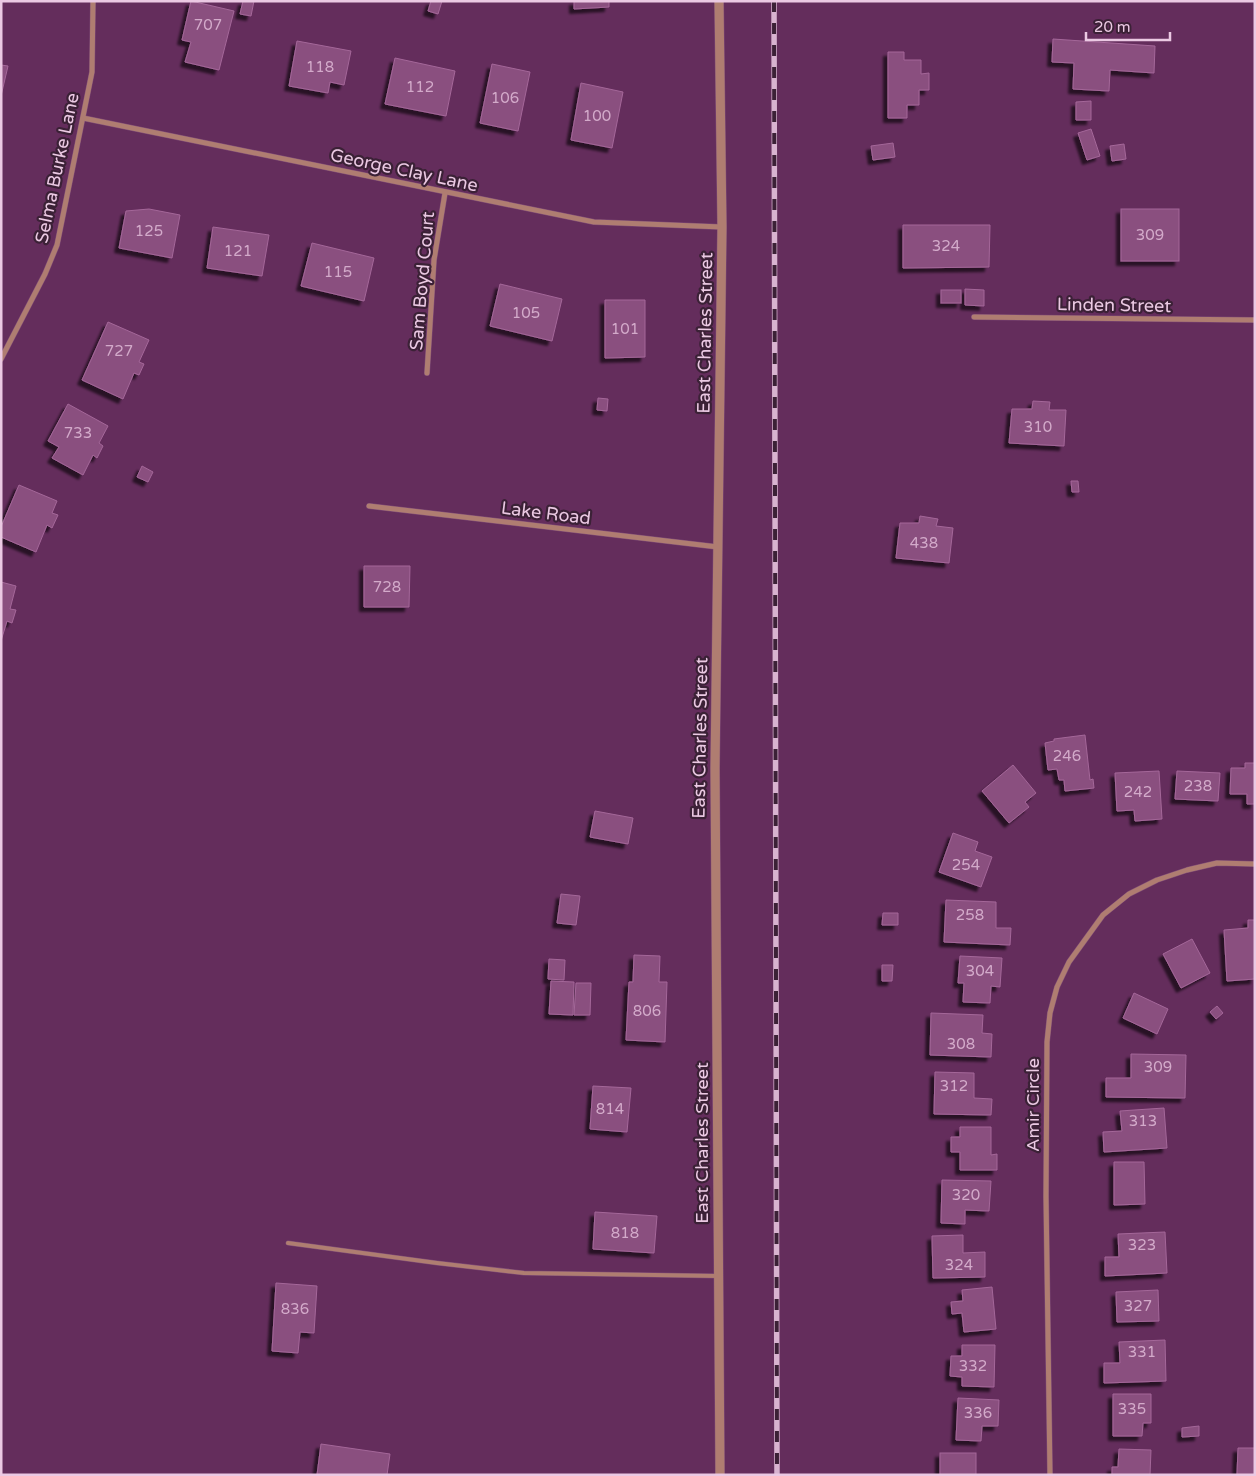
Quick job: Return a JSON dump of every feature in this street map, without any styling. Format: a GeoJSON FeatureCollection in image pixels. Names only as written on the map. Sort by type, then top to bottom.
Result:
{"type":"FeatureCollection","features":[{"type":"Feature","properties":{"kind":"street","name":"Selma Burke Lane"},"geometry":{"type":"LineString","coordinates":[[1,359],[45,274],[57,245],[92,72],[93,1]]}},
{"type":"Feature","properties":{"kind":"street","name":"East Charles Street"},"geometry":{"type":"LineString","coordinates":[[719,1],[722,227],[715,778],[720,1475]]}},
{"type":"Feature","properties":{"kind":"street","name":"George Clay Lane"},"geometry":{"type":"LineString","coordinates":[[83,118],[594,222],[722,227]]}},
{"type":"Feature","properties":{"kind":"street","name":"Sam Boyd Court"},"geometry":{"type":"LineString","coordinates":[[427,373],[434,260],[445,193]]}},
{"type":"Feature","properties":{"kind":"street","name":"Linden Street"},"geometry":{"type":"LineString","coordinates":[[974,317],[1255,320]]}},
{"type":"Feature","properties":{"kind":"street","name":"Lake Road"},"geometry":{"type":"LineString","coordinates":[[369,506],[719,547]]}},
{"type":"Feature","properties":{"kind":"street","name":"Amir Circle"},"geometry":{"type":"LineString","coordinates":[[1050,1475],[1046,1196],[1047,1042],[1050,1013],[1058,988],[1068,962],[1103,915],[1129,894],[1157,880],[1187,870],[1217,863],[1255,864]]}},
{"type":"Feature","properties":{"kind":"lane"},"geometry":{"type":"LineString","coordinates":[[288,1243],[524,1273],[719,1276]]}},
{"type":"Feature","properties":{"kind":"building"},"geometry":{"type":"Polygon","coordinates":[[[191,1],[234,11],[219,70],[185,62],[191,42],[182,40],[191,1]]]}},
{"type":"Feature","properties":{"kind":"building"},"geometry":{"type":"Polygon","coordinates":[[[243,1],[254,1],[251,16],[240,14],[243,1]]]}},
{"type":"Feature","properties":{"kind":"building"},"geometry":{"type":"Polygon","coordinates":[[[431,1],[442,1],[438,14],[428,11],[431,1]]]}},
{"type":"Feature","properties":{"kind":"building"},"geometry":{"type":"Polygon","coordinates":[[[574,1],[609,1],[609,7],[574,9],[574,1]]]}},
{"type":"Feature","properties":{"kind":"building"},"geometry":{"type":"Polygon","coordinates":[[[1053,39],[1155,46],[1154,73],[1110,70],[1109,91],[1073,89],[1074,63],[1052,62],[1053,39]]]}},
{"type":"Feature","properties":{"kind":"building"},"geometry":{"type":"Polygon","coordinates":[[[297,41],[351,51],[344,85],[330,82],[328,93],[289,86],[297,41]]]}},
{"type":"Feature","properties":{"kind":"building"},"geometry":{"type":"Polygon","coordinates":[[[888,52],[904,52],[904,60],[921,60],[921,74],[929,73],[929,90],[919,90],[919,105],[907,105],[907,118],[888,118],[888,52]]]}},
{"type":"Feature","properties":{"kind":"building"},"geometry":{"type":"Polygon","coordinates":[[[395,58],[455,71],[446,116],[385,104],[395,58]]]}},
{"type":"Feature","properties":{"kind":"building"},"geometry":{"type":"Polygon","coordinates":[[[492,64],[530,72],[518,131],[480,123],[492,64]]]}},
{"type":"Feature","properties":{"kind":"building"},"geometry":{"type":"Polygon","coordinates":[[[1,65],[8,66],[1,96],[1,65]]]}},
{"type":"Feature","properties":{"kind":"building"},"geometry":{"type":"Polygon","coordinates":[[[581,83],[623,92],[612,148],[571,140],[581,83]]]}},
{"type":"Feature","properties":{"kind":"building"},"geometry":{"type":"Polygon","coordinates":[[[1091,101],[1091,120],[1076,120],[1076,102],[1091,101]]]}},
{"type":"Feature","properties":{"kind":"building"},"geometry":{"type":"Polygon","coordinates":[[[1091,129],[1100,156],[1087,160],[1078,133],[1091,129]]]}},
{"type":"Feature","properties":{"kind":"building"},"geometry":{"type":"Polygon","coordinates":[[[893,143],[895,157],[873,160],[871,146],[893,143]]]}},
{"type":"Feature","properties":{"kind":"building"},"geometry":{"type":"Polygon","coordinates":[[[1124,144],[1126,159],[1112,161],[1110,146],[1124,144]]]}},
{"type":"Feature","properties":{"kind":"building"},"geometry":{"type":"Polygon","coordinates":[[[149,209],[180,215],[172,258],[119,248],[126,211],[149,209]]]}},
{"type":"Feature","properties":{"kind":"building"},"geometry":{"type":"Polygon","coordinates":[[[1121,209],[1179,209],[1179,261],[1121,261],[1121,209]]]}},
{"type":"Feature","properties":{"kind":"building"},"geometry":{"type":"Polygon","coordinates":[[[903,225],[990,225],[989,267],[903,268],[903,225]]]}},
{"type":"Feature","properties":{"kind":"building"},"geometry":{"type":"Polygon","coordinates":[[[213,227],[269,235],[262,276],[207,268],[213,227]]]}},
{"type":"Feature","properties":{"kind":"building"},"geometry":{"type":"Polygon","coordinates":[[[312,243],[374,258],[364,301],[301,286],[312,243]]]}},
{"type":"Feature","properties":{"kind":"building"},"geometry":{"type":"Polygon","coordinates":[[[500,284],[562,299],[552,341],[490,326],[500,284]]]}},
{"type":"Feature","properties":{"kind":"building"},"geometry":{"type":"Polygon","coordinates":[[[965,289],[984,290],[984,306],[965,305],[965,289]]]}},
{"type":"Feature","properties":{"kind":"building"},"geometry":{"type":"Polygon","coordinates":[[[941,290],[961,290],[961,303],[941,303],[941,290]]]}},
{"type":"Feature","properties":{"kind":"building"},"geometry":{"type":"Polygon","coordinates":[[[605,300],[645,300],[645,357],[605,358],[605,300]]]}},
{"type":"Feature","properties":{"kind":"building"},"geometry":{"type":"Polygon","coordinates":[[[108,322],[149,340],[139,362],[144,364],[139,375],[134,373],[123,399],[82,380],[108,322]]]}},
{"type":"Feature","properties":{"kind":"building"},"geometry":{"type":"Polygon","coordinates":[[[598,398],[608,399],[607,411],[597,410],[598,398]]]}},
{"type":"Feature","properties":{"kind":"building"},"geometry":{"type":"Polygon","coordinates":[[[1033,401],[1050,402],[1049,410],[1066,410],[1064,446],[1009,443],[1012,409],[1032,409],[1033,401]]]}},
{"type":"Feature","properties":{"kind":"building"},"geometry":{"type":"Polygon","coordinates":[[[68,404],[108,426],[99,443],[103,446],[97,458],[93,455],[83,475],[52,458],[59,447],[48,441],[68,404]]]}},
{"type":"Feature","properties":{"kind":"building"},"geometry":{"type":"Polygon","coordinates":[[[142,466],[153,472],[148,482],[137,477],[142,466]]]}},
{"type":"Feature","properties":{"kind":"building"},"geometry":{"type":"Polygon","coordinates":[[[1071,481],[1078,481],[1079,492],[1072,492],[1071,481]]]}},
{"type":"Feature","properties":{"kind":"building"},"geometry":{"type":"Polygon","coordinates":[[[19,485],[57,501],[52,513],[58,515],[52,528],[47,525],[36,552],[1,537],[1,527],[19,485]]]}},
{"type":"Feature","properties":{"kind":"building"},"geometry":{"type":"Polygon","coordinates":[[[920,516],[938,519],[936,526],[953,528],[949,563],[896,558],[900,523],[919,523],[920,516]]]}},
{"type":"Feature","properties":{"kind":"building"},"geometry":{"type":"Polygon","coordinates":[[[364,566],[410,566],[409,607],[364,607],[364,566]]]}},
{"type":"Feature","properties":{"kind":"building"},"geometry":{"type":"Polygon","coordinates":[[[1,582],[16,586],[10,609],[16,610],[12,623],[7,621],[1,641],[1,582]]]}},
{"type":"Feature","properties":{"kind":"building"},"geometry":{"type":"Polygon","coordinates":[[[1085,735],[1090,780],[1093,779],[1094,788],[1065,791],[1064,780],[1059,780],[1057,769],[1048,770],[1045,743],[1054,741],[1054,739],[1085,735]]]}},
{"type":"Feature","properties":{"kind":"building"},"geometry":{"type":"Polygon","coordinates":[[[1245,763],[1255,763],[1255,804],[1247,804],[1247,794],[1230,794],[1231,768],[1245,768],[1245,763]]]}},
{"type":"Feature","properties":{"kind":"building"},"geometry":{"type":"Polygon","coordinates":[[[1013,765],[1036,793],[1025,802],[1029,807],[1009,823],[982,791],[1013,765]]]}},
{"type":"Feature","properties":{"kind":"building"},"geometry":{"type":"Polygon","coordinates":[[[1159,771],[1162,819],[1135,821],[1134,810],[1117,811],[1115,773],[1159,771]]]}},
{"type":"Feature","properties":{"kind":"building"},"geometry":{"type":"Polygon","coordinates":[[[1177,771],[1220,773],[1218,801],[1175,799],[1177,771]]]}},
{"type":"Feature","properties":{"kind":"building"},"geometry":{"type":"Polygon","coordinates":[[[595,811],[633,818],[628,844],[590,837],[595,811]]]}},
{"type":"Feature","properties":{"kind":"building"},"geometry":{"type":"Polygon","coordinates":[[[953,833],[978,842],[975,851],[992,857],[981,887],[939,872],[953,833]]]}},
{"type":"Feature","properties":{"kind":"building"},"geometry":{"type":"Polygon","coordinates":[[[561,894],[580,896],[576,925],[557,923],[561,894]]]}},
{"type":"Feature","properties":{"kind":"building"},"geometry":{"type":"Polygon","coordinates":[[[946,900],[996,902],[996,928],[1011,928],[1010,945],[944,942],[946,900]]]}},
{"type":"Feature","properties":{"kind":"building"},"geometry":{"type":"Polygon","coordinates":[[[883,913],[898,913],[898,925],[882,925],[883,913]]]}},
{"type":"Feature","properties":{"kind":"building"},"geometry":{"type":"Polygon","coordinates":[[[1248,920],[1255,920],[1255,979],[1227,981],[1224,930],[1248,928],[1248,920]]]}},
{"type":"Feature","properties":{"kind":"building"},"geometry":{"type":"Polygon","coordinates":[[[1192,939],[1210,973],[1181,988],[1163,954],[1192,939]]]}},
{"type":"Feature","properties":{"kind":"building"},"geometry":{"type":"Polygon","coordinates":[[[634,955],[660,956],[659,982],[667,982],[665,1042],[626,1040],[629,982],[633,982],[634,955]]]}},
{"type":"Feature","properties":{"kind":"building"},"geometry":{"type":"Polygon","coordinates":[[[960,956],[1002,958],[1000,987],[991,986],[990,1003],[963,1002],[964,983],[958,983],[960,956]]]}},
{"type":"Feature","properties":{"kind":"building"},"geometry":{"type":"Polygon","coordinates":[[[549,959],[565,960],[564,980],[548,979],[549,959]]]}},
{"type":"Feature","properties":{"kind":"building"},"geometry":{"type":"Polygon","coordinates":[[[882,965],[893,965],[892,981],[882,981],[882,965]]]}},
{"type":"Feature","properties":{"kind":"building"},"geometry":{"type":"Polygon","coordinates":[[[551,981],[574,982],[573,1015],[549,1014],[551,981]]]}},
{"type":"Feature","properties":{"kind":"building"},"geometry":{"type":"Polygon","coordinates":[[[576,983],[591,983],[590,1015],[574,1015],[576,983]]]}},
{"type":"Feature","properties":{"kind":"building"},"geometry":{"type":"Polygon","coordinates":[[[1134,993],[1168,1009],[1157,1034],[1123,1018],[1134,993]]]}},
{"type":"Feature","properties":{"kind":"building"},"geometry":{"type":"Polygon","coordinates":[[[1217,1006],[1223,1013],[1216,1019],[1210,1012],[1217,1006]]]}},
{"type":"Feature","properties":{"kind":"building"},"geometry":{"type":"Polygon","coordinates":[[[931,1013],[983,1015],[982,1033],[992,1034],[991,1057],[930,1055],[931,1013]]]}},
{"type":"Feature","properties":{"kind":"building"},"geometry":{"type":"Polygon","coordinates":[[[1131,1054],[1186,1055],[1185,1098],[1106,1097],[1106,1078],[1131,1078],[1131,1054]]]}},
{"type":"Feature","properties":{"kind":"building"},"geometry":{"type":"Polygon","coordinates":[[[935,1072],[974,1073],[974,1098],[992,1099],[991,1115],[934,1114],[935,1072]]]}},
{"type":"Feature","properties":{"kind":"building"},"geometry":{"type":"Polygon","coordinates":[[[593,1086],[631,1088],[627,1132],[590,1129],[593,1086]]]}},
{"type":"Feature","properties":{"kind":"building"},"geometry":{"type":"Polygon","coordinates":[[[1164,1108],[1167,1148],[1104,1152],[1103,1132],[1122,1131],[1120,1111],[1164,1108]]]}},
{"type":"Feature","properties":{"kind":"building"},"geometry":{"type":"Polygon","coordinates":[[[960,1127],[991,1127],[991,1155],[997,1154],[997,1170],[960,1170],[960,1152],[951,1152],[951,1137],[960,1137],[960,1127]]]}},
{"type":"Feature","properties":{"kind":"building"},"geometry":{"type":"Polygon","coordinates":[[[1114,1162],[1144,1162],[1145,1204],[1114,1205],[1114,1162]]]}},
{"type":"Feature","properties":{"kind":"building"},"geometry":{"type":"Polygon","coordinates":[[[942,1180],[991,1181],[989,1211],[965,1210],[965,1224],[941,1223],[942,1180]]]}},
{"type":"Feature","properties":{"kind":"building"},"geometry":{"type":"Polygon","coordinates":[[[595,1212],[657,1216],[654,1253],[593,1249],[595,1212]]]}},
{"type":"Feature","properties":{"kind":"building"},"geometry":{"type":"Polygon","coordinates":[[[1165,1232],[1167,1273],[1105,1276],[1105,1257],[1119,1257],[1118,1234],[1165,1232]]]}},
{"type":"Feature","properties":{"kind":"building"},"geometry":{"type":"Polygon","coordinates":[[[963,1235],[963,1253],[985,1252],[985,1277],[933,1278],[932,1236],[963,1235]]]}},
{"type":"Feature","properties":{"kind":"building"},"geometry":{"type":"Polygon","coordinates":[[[276,1283],[317,1286],[314,1333],[300,1332],[298,1353],[272,1351],[276,1283]]]}},
{"type":"Feature","properties":{"kind":"building"},"geometry":{"type":"Polygon","coordinates":[[[992,1287],[996,1329],[964,1332],[962,1313],[952,1314],[951,1302],[963,1301],[962,1290],[992,1287]]]}},
{"type":"Feature","properties":{"kind":"building"},"geometry":{"type":"Polygon","coordinates":[[[1158,1290],[1159,1321],[1117,1322],[1116,1292],[1158,1290]]]}},
{"type":"Feature","properties":{"kind":"building"},"geometry":{"type":"Polygon","coordinates":[[[1165,1340],[1166,1381],[1104,1383],[1104,1363],[1120,1363],[1119,1342],[1165,1340]]]}},
{"type":"Feature","properties":{"kind":"building"},"geometry":{"type":"Polygon","coordinates":[[[962,1345],[995,1345],[994,1387],[962,1386],[962,1377],[950,1376],[951,1356],[962,1356],[962,1345]]]}},
{"type":"Feature","properties":{"kind":"building"},"geometry":{"type":"Polygon","coordinates":[[[1113,1394],[1151,1394],[1151,1423],[1143,1423],[1142,1436],[1113,1436],[1113,1394]]]}},
{"type":"Feature","properties":{"kind":"building"},"geometry":{"type":"Polygon","coordinates":[[[958,1398],[999,1400],[998,1426],[982,1426],[981,1441],[956,1440],[958,1398]]]}},
{"type":"Feature","properties":{"kind":"building"},"geometry":{"type":"Polygon","coordinates":[[[1199,1426],[1199,1436],[1182,1437],[1182,1428],[1199,1426]]]}},
{"type":"Feature","properties":{"kind":"building"},"geometry":{"type":"Polygon","coordinates":[[[321,1444],[390,1454],[387,1475],[317,1475],[321,1444]]]}},
{"type":"Feature","properties":{"kind":"building"},"geometry":{"type":"Polygon","coordinates":[[[1238,1448],[1255,1448],[1255,1475],[1237,1475],[1238,1448]]]}},
{"type":"Feature","properties":{"kind":"building"},"geometry":{"type":"Polygon","coordinates":[[[1119,1449],[1151,1450],[1150,1475],[1112,1475],[1112,1467],[1118,1467],[1119,1449]]]}},
{"type":"Feature","properties":{"kind":"building"},"geometry":{"type":"Polygon","coordinates":[[[940,1453],[976,1453],[976,1475],[940,1475],[940,1453]]]}},
{"type":"Feature","properties":{"kind":"railway"},"geometry":{"type":"LineString","coordinates":[[774,1],[777,1475]]}}]}
